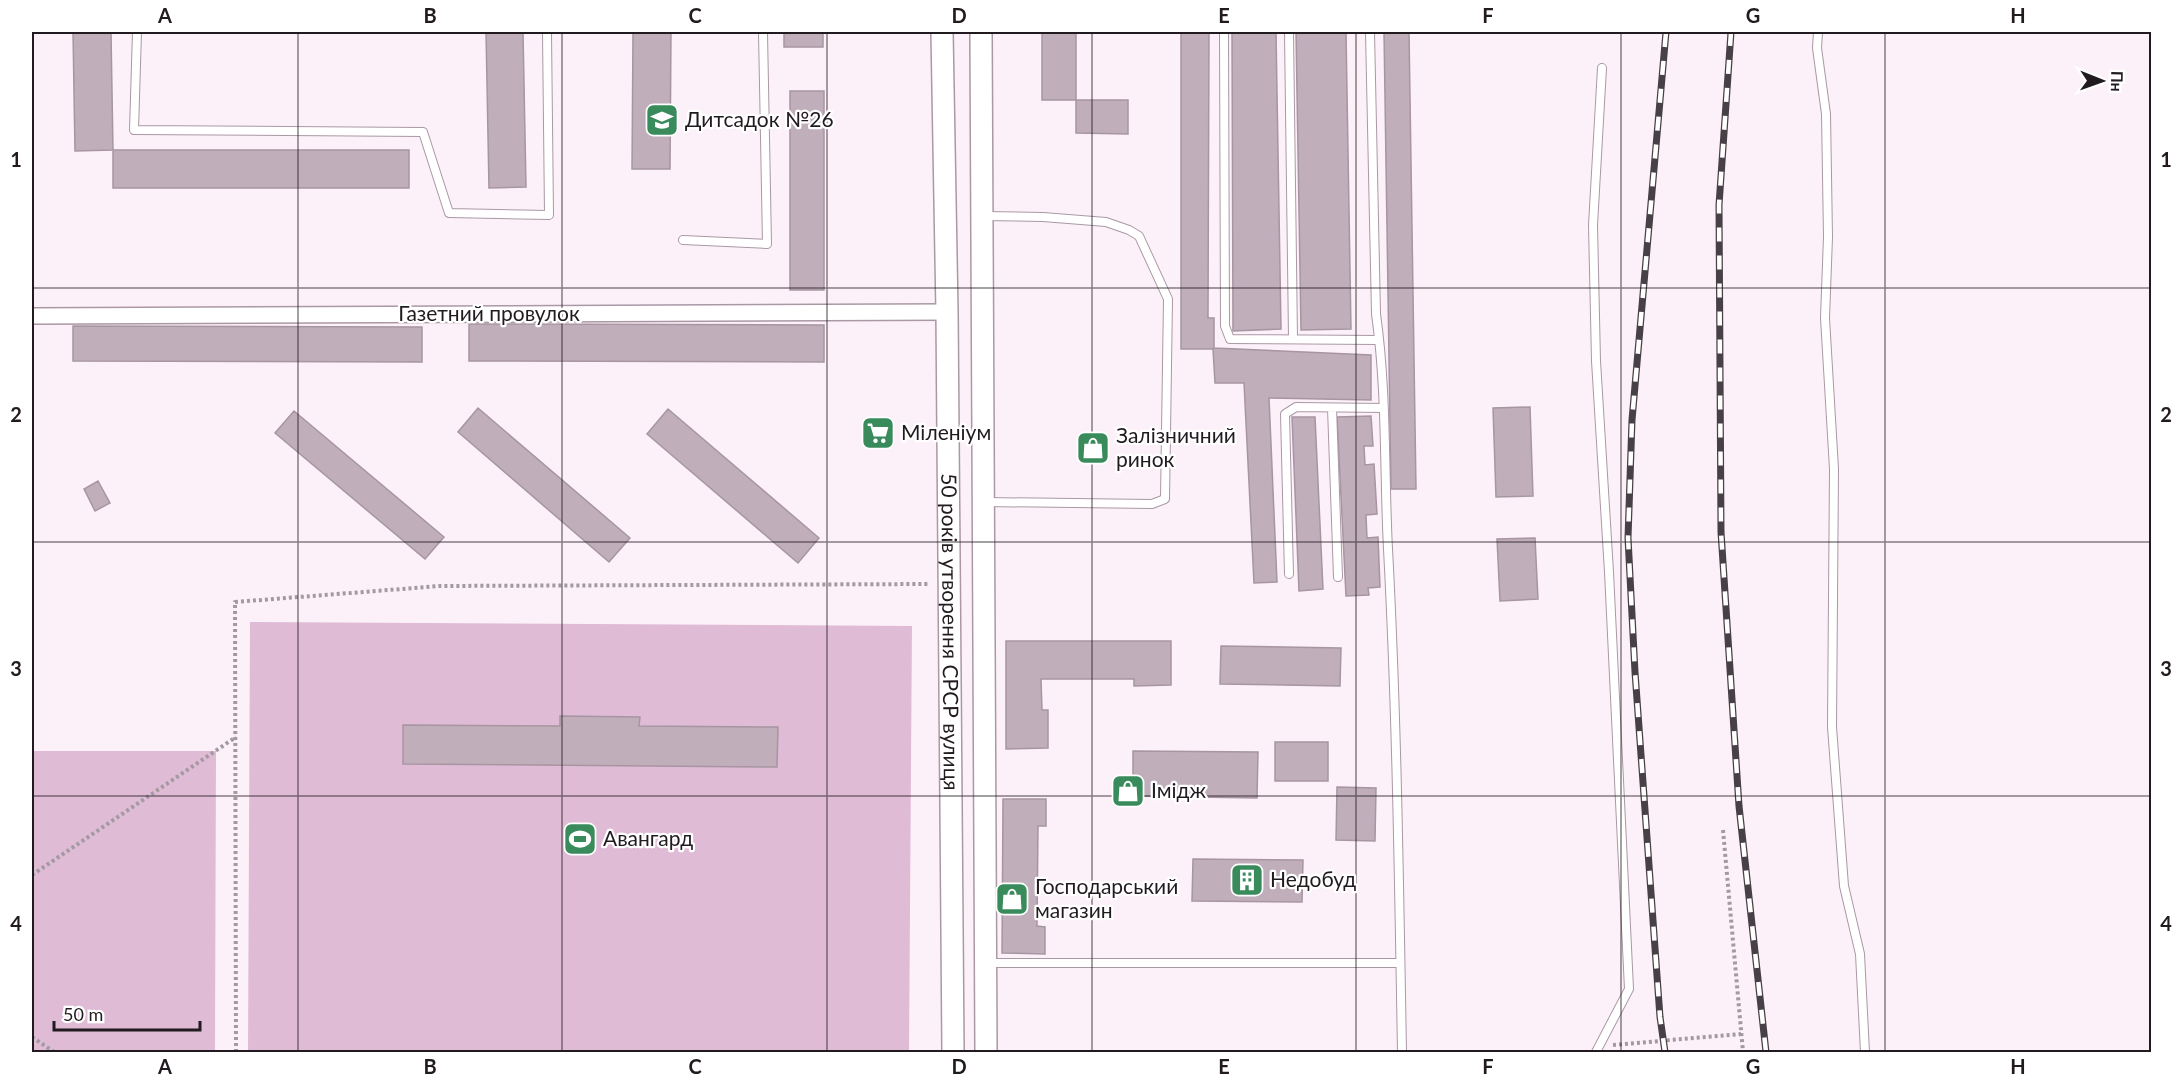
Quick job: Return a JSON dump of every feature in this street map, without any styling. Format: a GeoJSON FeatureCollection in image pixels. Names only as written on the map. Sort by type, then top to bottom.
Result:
{"type":"FeatureCollection","features":[{"type":"Feature","properties":{"kind":"main road","name":"50 років утворення СРСР вулиця"},"geometry":{"type":"LineString","coordinates":[[942,32],[947,312],[953,1053]]}},
{"type":"Feature","properties":{"kind":"main road","name":"50 років утворення СРСР вулиця"},"geometry":{"type":"LineString","coordinates":[[981,32],[986,1053]]}},
{"type":"Feature","properties":{"kind":"street","name":"Газетний провулок"},"geometry":{"type":"LineString","coordinates":[[32,316],[947,312]]}},
{"type":"Feature","properties":{"kind":"lane"},"geometry":{"type":"LineString","coordinates":[[137,32],[135,130],[423,132],[449,213],[549,215],[547,32]]}},
{"type":"Feature","properties":{"kind":"lane"},"geometry":{"type":"LineString","coordinates":[[682,240],[767,244],[763,32]]}},
{"type":"Feature","properties":{"kind":"lane"},"geometry":{"type":"LineString","coordinates":[[1224,32],[1225,326],[1230,339],[1379,340]]}},
{"type":"Feature","properties":{"kind":"lane"},"geometry":{"type":"LineString","coordinates":[[1289,32],[1293,339]]}},
{"type":"Feature","properties":{"kind":"lane"},"geometry":{"type":"LineString","coordinates":[[1370,32],[1376,314],[1382,357],[1388,548],[1393,624],[1402,1053]]}},
{"type":"Feature","properties":{"kind":"lane"},"geometry":{"type":"LineString","coordinates":[[1818,32],[1817,48],[1826,114],[1828,237],[1825,318],[1834,469],[1832,728],[1844,886],[1860,954],[1864,1053]]}},
{"type":"Feature","properties":{"kind":"lane"},"geometry":{"type":"LineString","coordinates":[[1596,1053],[1629,988],[1596,361],[1593,225],[1602,68]]}},
{"type":"Feature","properties":{"kind":"lane"},"geometry":{"type":"LineString","coordinates":[[982,216],[1043,217],[1106,222],[1129,230],[1139,236],[1168,299],[1165,499],[1152,504],[984,502]]}},
{"type":"Feature","properties":{"kind":"lane"},"geometry":{"type":"LineString","coordinates":[[1289,574],[1285,414],[1296,407],[1384,408]]}},
{"type":"Feature","properties":{"kind":"lane"},"geometry":{"type":"LineString","coordinates":[[1332,408],[1338,577]]}},
{"type":"Feature","properties":{"kind":"lane"},"geometry":{"type":"LineString","coordinates":[[986,963],[1400,963]]}},
{"type":"Feature","properties":{"kind":"path"},"geometry":{"type":"LineString","coordinates":[[236,1053],[235,602],[440,586],[948,584]]}},
{"type":"Feature","properties":{"kind":"path"},"geometry":{"type":"LineString","coordinates":[[32,875],[236,737]]}},
{"type":"Feature","properties":{"kind":"path"},"geometry":{"type":"LineString","coordinates":[[1723,830],[1743,1053]]}},
{"type":"Feature","properties":{"kind":"path"},"geometry":{"type":"LineString","coordinates":[[1616,1044],[1740,1034]]}},
{"type":"Feature","properties":{"kind":"path"},"geometry":{"type":"LineString","coordinates":[[32,1037],[54,1053]]}},
{"type":"Feature","properties":{"kind":"shaded area","name":"Авангард"},"geometry":{"type":"Polygon","coordinates":[[[250,622],[912,626],[909,1052],[248,1052],[250,622]]]}},
{"type":"Feature","properties":{"kind":"shaded area"},"geometry":{"type":"Polygon","coordinates":[[[32,751],[216,751],[215,1052],[32,1052],[32,751]]]}},
{"type":"Feature","properties":{"kind":"building"},"geometry":{"type":"Polygon","coordinates":[[[73,32],[111,32],[113,150],[75,151],[73,32]]]}},
{"type":"Feature","properties":{"kind":"building"},"geometry":{"type":"Polygon","coordinates":[[[486,32],[523,32],[526,187],[489,188],[486,32]]]}},
{"type":"Feature","properties":{"kind":"building"},"geometry":{"type":"Polygon","coordinates":[[[633,32],[671,32],[670,169],[632,169],[633,32]]]}},
{"type":"Feature","properties":{"kind":"building"},"geometry":{"type":"Polygon","coordinates":[[[784,32],[823,32],[823,47],[784,47],[784,32]]]}},
{"type":"Feature","properties":{"kind":"building"},"geometry":{"type":"Polygon","coordinates":[[[1042,32],[1076,32],[1076,100],[1042,100],[1042,32]]]}},
{"type":"Feature","properties":{"kind":"building"},"geometry":{"type":"Polygon","coordinates":[[[1181,32],[1209,32],[1208,318],[1214,318],[1214,348],[1371,355],[1371,400],[1269,398],[1277,582],[1254,583],[1244,383],[1215,383],[1213,349],[1181,349],[1181,32]]]}},
{"type":"Feature","properties":{"kind":"building"},"geometry":{"type":"Polygon","coordinates":[[[1232,32],[1276,32],[1281,329],[1233,331],[1232,32]]]}},
{"type":"Feature","properties":{"kind":"building"},"geometry":{"type":"Polygon","coordinates":[[[1296,32],[1346,32],[1351,329],[1301,330],[1296,32]]]}},
{"type":"Feature","properties":{"kind":"building"},"geometry":{"type":"Polygon","coordinates":[[[1384,32],[1409,32],[1416,489],[1391,489],[1384,32]]]}},
{"type":"Feature","properties":{"kind":"building"},"geometry":{"type":"Polygon","coordinates":[[[790,91],[824,91],[824,290],[790,290],[790,91]]]}},
{"type":"Feature","properties":{"kind":"building"},"geometry":{"type":"Polygon","coordinates":[[[1076,100],[1128,100],[1128,134],[1076,133],[1076,100]]]}},
{"type":"Feature","properties":{"kind":"building"},"geometry":{"type":"Polygon","coordinates":[[[113,150],[409,150],[409,188],[113,188],[113,150]]]}},
{"type":"Feature","properties":{"kind":"building"},"geometry":{"type":"Polygon","coordinates":[[[469,324],[824,325],[824,362],[469,361],[469,324]]]}},
{"type":"Feature","properties":{"kind":"building"},"geometry":{"type":"Polygon","coordinates":[[[73,326],[422,327],[422,362],[73,361],[73,326]]]}},
{"type":"Feature","properties":{"kind":"building"},"geometry":{"type":"Polygon","coordinates":[[[1530,407],[1533,496],[1496,497],[1493,408],[1530,407]]]}},
{"type":"Feature","properties":{"kind":"building"},"geometry":{"type":"Polygon","coordinates":[[[478,408],[630,538],[609,562],[458,432],[478,408]]]}},
{"type":"Feature","properties":{"kind":"building"},"geometry":{"type":"Polygon","coordinates":[[[668,409],[819,538],[798,563],[647,434],[668,409]]]}},
{"type":"Feature","properties":{"kind":"building"},"geometry":{"type":"Polygon","coordinates":[[[294,411],[444,537],[425,559],[275,433],[294,411]]]}},
{"type":"Feature","properties":{"kind":"building"},"geometry":{"type":"Polygon","coordinates":[[[1371,416],[1373,446],[1364,446],[1365,465],[1374,464],[1377,514],[1366,515],[1367,538],[1378,537],[1380,587],[1368,588],[1369,595],[1346,596],[1337,417],[1371,416]]]}},
{"type":"Feature","properties":{"kind":"building"},"geometry":{"type":"Polygon","coordinates":[[[1292,417],[1315,417],[1323,589],[1299,591],[1292,417]]]}},
{"type":"Feature","properties":{"kind":"building"},"geometry":{"type":"Polygon","coordinates":[[[98,481],[110,503],[95,511],[84,489],[98,481]]]}},
{"type":"Feature","properties":{"kind":"building"},"geometry":{"type":"Polygon","coordinates":[[[1535,538],[1538,599],[1500,601],[1497,539],[1535,538]]]}},
{"type":"Feature","properties":{"kind":"building"},"geometry":{"type":"Polygon","coordinates":[[[1006,641],[1171,641],[1171,685],[1134,686],[1134,679],[1041,679],[1042,710],[1048,710],[1048,748],[1006,749],[1006,641]]]}},
{"type":"Feature","properties":{"kind":"building"},"geometry":{"type":"Polygon","coordinates":[[[1221,646],[1341,648],[1340,686],[1220,684],[1221,646]]]}},
{"type":"Feature","properties":{"kind":"building"},"geometry":{"type":"Polygon","coordinates":[[[560,716],[640,717],[639,726],[778,727],[777,767],[403,764],[403,725],[560,726],[560,716]]]}},
{"type":"Feature","properties":{"kind":"building"},"geometry":{"type":"Polygon","coordinates":[[[1275,742],[1328,742],[1328,781],[1275,781],[1275,742]]]}},
{"type":"Feature","properties":{"kind":"building"},"geometry":{"type":"Polygon","coordinates":[[[1133,751],[1258,752],[1257,798],[1133,796],[1133,751]]]}},
{"type":"Feature","properties":{"kind":"building","name":"Недобуд"},"geometry":{"type":"Polygon","coordinates":[[[1337,787],[1376,788],[1375,841],[1336,840],[1337,787]]]}},
{"type":"Feature","properties":{"kind":"building"},"geometry":{"type":"Polygon","coordinates":[[[1003,799],[1046,799],[1046,826],[1038,826],[1037,926],[1045,927],[1045,954],[1002,953],[1003,799]]]}},
{"type":"Feature","properties":{"kind":"building","name":"Недобуд"},"geometry":{"type":"Polygon","coordinates":[[[1193,859],[1303,860],[1302,902],[1192,901],[1193,859]]]}},
{"type":"Feature","properties":{"kind":"railway"},"geometry":{"type":"LineString","coordinates":[[1665,1052],[1660,1017],[1635,672],[1628,538],[1632,420],[1666,32]]}},
{"type":"Feature","properties":{"kind":"railway"},"geometry":{"type":"LineString","coordinates":[[1731,32],[1719,205],[1721,532],[1739,806],[1766,1052]]}},
{"type":"Feature","properties":{"kind":"place","name":"Дитсадок №26"},"geometry":{"type":"Point","coordinates":[662,120]}},
{"type":"Feature","properties":{"kind":"place","name":"Міленіум"},"geometry":{"type":"Point","coordinates":[878,433]}},
{"type":"Feature","properties":{"kind":"place","name":"Залізничний ринок"},"geometry":{"type":"Point","coordinates":[1093,448]}},
{"type":"Feature","properties":{"kind":"place","name":"Імідж"},"geometry":{"type":"Point","coordinates":[1128,791]}},
{"type":"Feature","properties":{"kind":"place","name":"Авангард"},"geometry":{"type":"Point","coordinates":[580,839]}},
{"type":"Feature","properties":{"kind":"place","name":"Недобуд"},"geometry":{"type":"Point","coordinates":[1247,880]}},
{"type":"Feature","properties":{"kind":"place","name":"Господарський магазин"},"geometry":{"type":"Point","coordinates":[1012,899]}}]}
